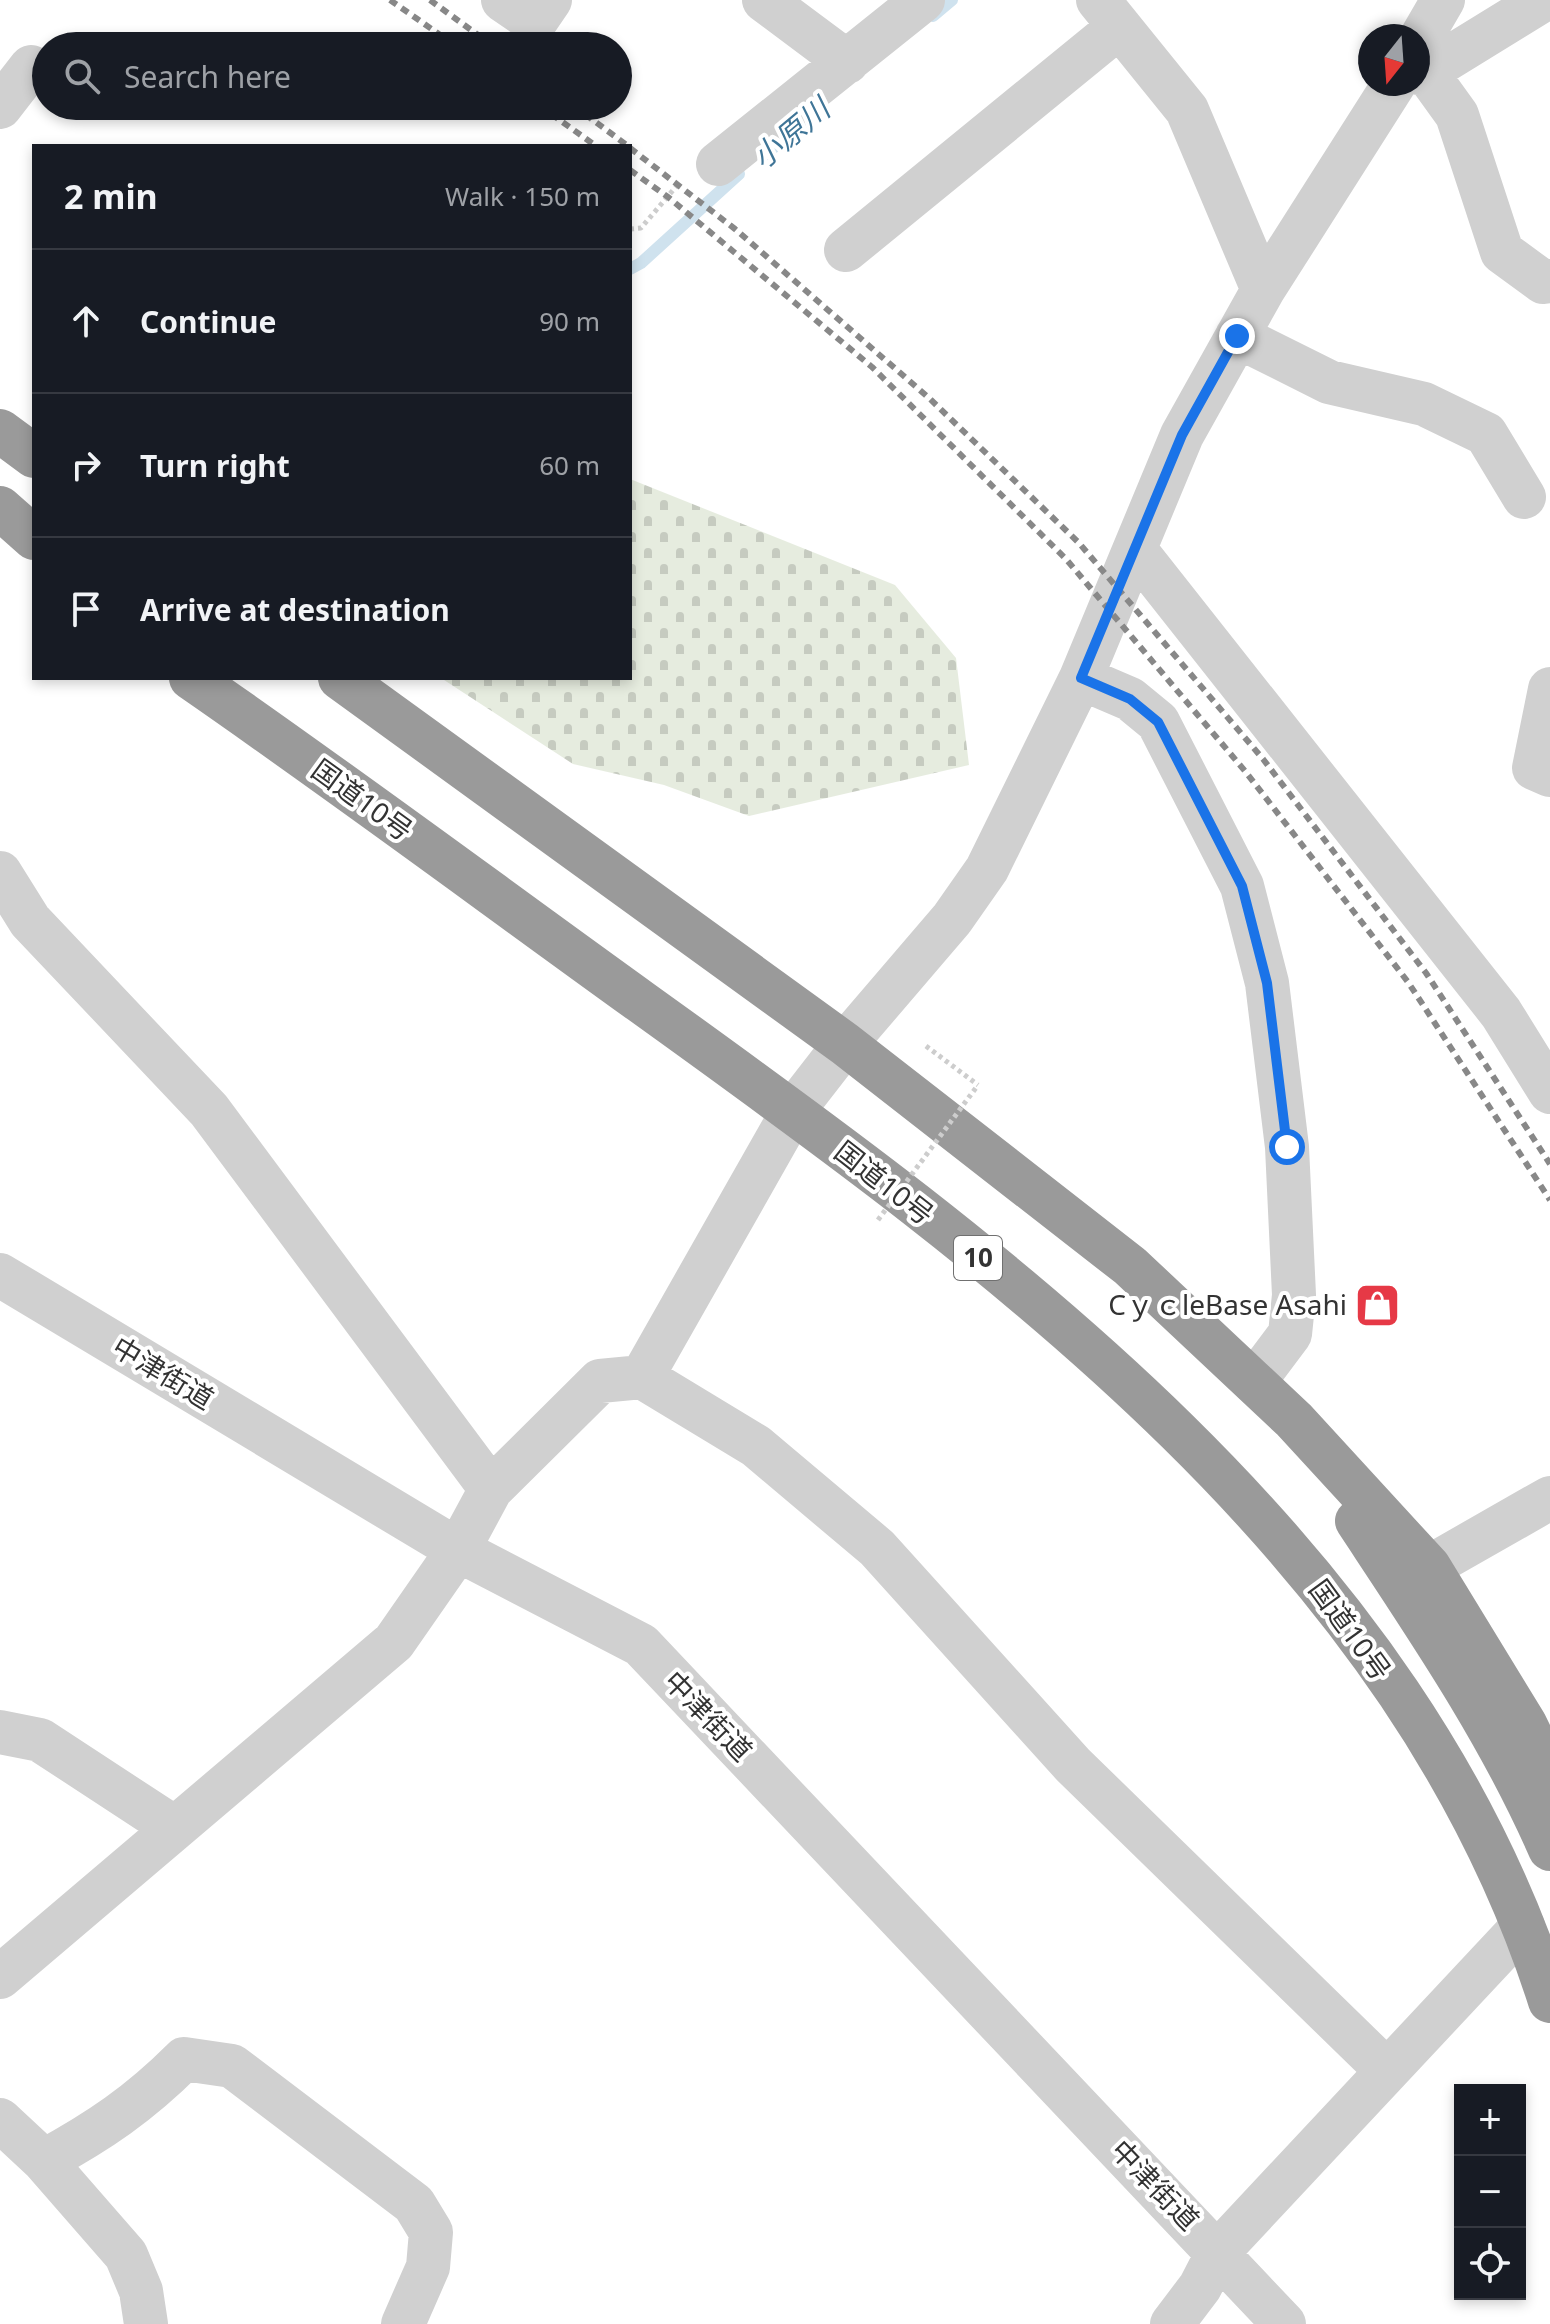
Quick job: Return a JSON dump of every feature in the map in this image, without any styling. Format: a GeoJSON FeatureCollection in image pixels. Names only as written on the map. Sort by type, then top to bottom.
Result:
{"type":"FeatureCollection","features":[{"type":"Feature","properties":{"kind":"highway"},"geometry":{"type":"LineString","coordinates":[[0,431],[32,455]]}},
{"type":"Feature","properties":{"kind":"highway"},"geometry":{"type":"LineString","coordinates":[[0,508],[32,536]]}},
{"type":"Feature","properties":{"kind":"highway"},"geometry":{"type":"LineString","coordinates":[[0,546],[32,568]]}},
{"type":"Feature","properties":{"kind":"highway"},"geometry":{"type":"LineString","coordinates":[[343,680],[845,1044],[1130,1266],[1285,1412],[1429,1567],[1525,1724],[1550,1775]]}},
{"type":"Feature","properties":{"kind":"highway","name":"国道10号"},"geometry":{"type":"LineString","coordinates":[[200,683],[793,1111],[1055,1319],[1245,1498],[1347,1617],[1460,1793],[1523,1926],[1550,2001]]}},
{"type":"Feature","properties":{"kind":"highway"},"geometry":{"type":"LineString","coordinates":[[1285,1412],[1457,1675],[1504,1754],[1550,1849]]}},
{"type":"Feature","properties":{"kind":"street"},"geometry":{"type":"LineString","coordinates":[[503,0],[535,22],[550,0]]}},
{"type":"Feature","properties":{"kind":"street"},"geometry":{"type":"LineString","coordinates":[[764,0],[847,62]]}},
{"type":"Feature","properties":{"kind":"street"},"geometry":{"type":"LineString","coordinates":[[718,164],[923,0]]}},
{"type":"Feature","properties":{"kind":"street"},"geometry":{"type":"LineString","coordinates":[[1430,30],[1443,0]]}},
{"type":"Feature","properties":{"kind":"street"},"geometry":{"type":"LineString","coordinates":[[1430,60],[1543,0]]}},
{"type":"Feature","properties":{"kind":"street"},"geometry":{"type":"LineString","coordinates":[[846,250],[1108,13],[1187,110],[1263,290]]}},
{"type":"Feature","properties":{"kind":"street"},"geometry":{"type":"LineString","coordinates":[[0,107],[31,67]]}},
{"type":"Feature","properties":{"kind":"street"},"geometry":{"type":"LineString","coordinates":[[1430,85],[1457,115],[1502,252],[1543,282],[1550,281]]}},
{"type":"Feature","properties":{"kind":"street"},"geometry":{"type":"LineString","coordinates":[[642,1377],[793,1111],[845,1044],[952,919],[987,869],[1081,678],[1182,435],[1263,290],[1395,96]]}},
{"type":"Feature","properties":{"kind":"street"},"geometry":{"type":"LineString","coordinates":[[1237,336],[1329,382],[1424,404],[1486,434],[1524,497]]}},
{"type":"Feature","properties":{"kind":"street"},"geometry":{"type":"LineString","coordinates":[[1136,551],[1501,1013],[1550,1092]]}},
{"type":"Feature","properties":{"kind":"street"},"geometry":{"type":"LineString","coordinates":[[1081,678],[1130,699],[1158,722],[1242,886],[1267,983],[1287,1147],[1294,1295],[1290,1334],[1254,1382]]}},
{"type":"Feature","properties":{"kind":"street"},"geometry":{"type":"LineString","coordinates":[[1550,689],[1534,768],[1550,775]]}},
{"type":"Feature","properties":{"kind":"street"},"geometry":{"type":"LineString","coordinates":[[0,873],[30,921],[209,1110],[491,1489]]}},
{"type":"Feature","properties":{"kind":"street","name":"中津街道"},"geometry":{"type":"LineString","coordinates":[[4,1287],[458,1550],[641,1645],[1284,2324]]}},
{"type":"Feature","properties":{"kind":"street"},"geometry":{"type":"LineString","coordinates":[[0,1977],[394,1642],[458,1550],[491,1489],[600,1381],[642,1377],[756,1446],[877,1548],[1073,1765],[1387,2071]]}},
{"type":"Feature","properties":{"kind":"street"},"geometry":{"type":"LineString","coordinates":[[1429,1567],[1550,1498]]}},
{"type":"Feature","properties":{"kind":"street"},"geometry":{"type":"LineString","coordinates":[[0,1732],[40,1740],[173,1827]]}},
{"type":"Feature","properties":{"kind":"street"},"geometry":{"type":"LineString","coordinates":[[1172,2324],[1218,2252],[1523,1926]]}},
{"type":"Feature","properties":{"kind":"street"},"geometry":{"type":"LineString","coordinates":[[44,2161],[110,2124],[145,2098],[184,2059],[232,2066],[414,2204],[431,2232],[428,2267],[403,2324]]}},
{"type":"Feature","properties":{"kind":"street"},"geometry":{"type":"LineString","coordinates":[[0,2120],[44,2161],[126,2255],[141,2291],[146,2324]]}},
{"type":"Feature","properties":{"kind":"path"},"geometry":{"type":"LineString","coordinates":[[632,229],[641,228],[678,183],[718,164]]}},
{"type":"Feature","properties":{"kind":"path"},"geometry":{"type":"LineString","coordinates":[[878,1220],[978,1085],[926,1046]]}},
{"type":"Feature","properties":{"kind":"green space"},"geometry":{"type":"Polygon","coordinates":[[[632,480],[895,585],[956,658],[969,765],[749,816],[664,785],[573,764],[444,680],[632,680],[632,480]]]}},
{"type":"Feature","properties":{"kind":"waterway","name":"小原川"},"geometry":{"type":"LineString","coordinates":[[933,16],[952,0]]}},
{"type":"Feature","properties":{"kind":"waterway","name":"小原川"},"geometry":{"type":"LineString","coordinates":[[763,156],[805,122]]}},
{"type":"Feature","properties":{"kind":"waterway","name":"小原川"},"geometry":{"type":"LineString","coordinates":[[632,268],[739,174]]}},
{"type":"Feature","properties":{"kind":"railway"},"geometry":{"type":"LineString","coordinates":[[390,0],[436,32]]}},
{"type":"Feature","properties":{"kind":"railway"},"geometry":{"type":"LineString","coordinates":[[430,0],[474,32]]}},
{"type":"Feature","properties":{"kind":"railway"},"geometry":{"type":"LineString","coordinates":[[560,120],[593,144]]}},
{"type":"Feature","properties":{"kind":"railway"},"geometry":{"type":"LineString","coordinates":[[593,120],[625,144]]}},
{"type":"Feature","properties":{"kind":"railway"},"geometry":{"type":"LineString","coordinates":[[632,150],[735,229],[929,398],[1079,543],[1263,759],[1426,973],[1550,1164]]}},
{"type":"Feature","properties":{"kind":"railway"},"geometry":{"type":"LineString","coordinates":[[632,171],[668,197],[872,367],[1066,559],[1245,771],[1408,982],[1550,1200]]}},
{"type":"Feature","properties":{"kind":"place","name":"CｙｃleBase Asahi"},"geometry":{"type":"Point","coordinates":[1378,1305]}},
{"type":"Feature","properties":{"kind":"route"},"geometry":{"type":"LineString","coordinates":[[1237,336],[1182,435],[1081,678],[1130,699],[1158,722],[1242,886],[1267,983],[1287,1147]]}}]}
